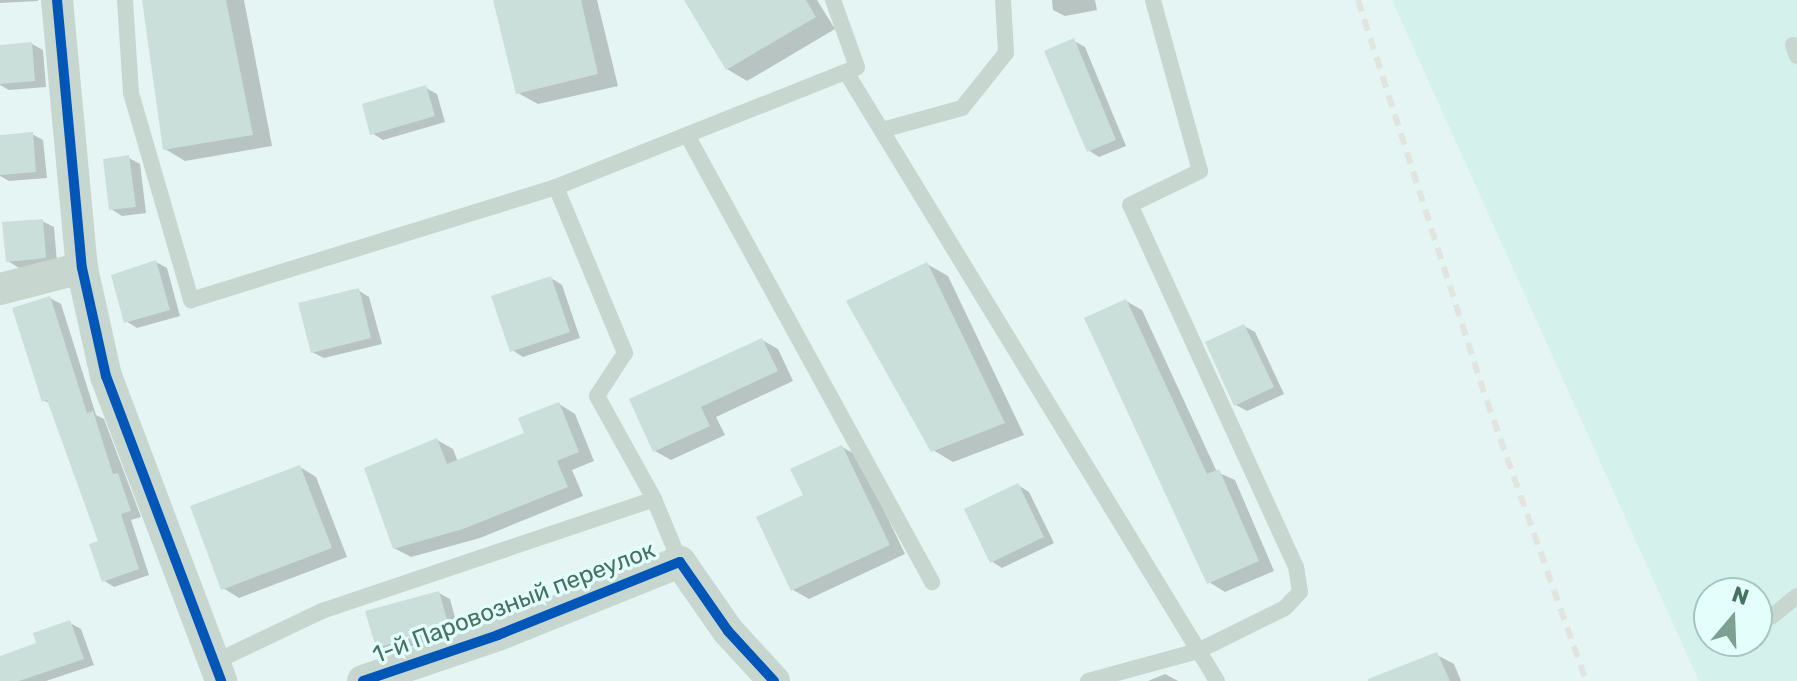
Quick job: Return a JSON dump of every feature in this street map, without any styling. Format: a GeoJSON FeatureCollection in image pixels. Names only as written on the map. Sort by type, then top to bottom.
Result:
{"type":"FeatureCollection","features":[{"type":"Feature","properties":{"kind":"street"},"geometry":{"type":"LineString","coordinates":[[57,0],[82,268],[106,376],[218,672]]}},
{"type":"Feature","properties":{"kind":"street"},"geometry":{"type":"LineString","coordinates":[[0,289],[82,268]]}},
{"type":"Feature","properties":{"kind":"street"},"geometry":{"type":"LineString","coordinates":[[680,562],[728,631],[774,681]]}},
{"type":"Feature","properties":{"kind":"street","name":"1-й Паровозный переулок"},"geometry":{"type":"LineString","coordinates":[[363,681],[511,630],[680,562]]}},
{"type":"Feature","properties":{"kind":"lane"},"geometry":{"type":"LineString","coordinates":[[125,0],[131,93],[191,300],[556,187],[857,67],[833,0]]}},
{"type":"Feature","properties":{"kind":"lane"},"geometry":{"type":"LineString","coordinates":[[882,130],[962,108],[1006,53],[1003,0]]}},
{"type":"Feature","properties":{"kind":"lane"},"geometry":{"type":"LineString","coordinates":[[1088,681],[1198,651],[1285,608],[1300,592],[1296,567],[1130,205],[1200,171],[1153,0]]}},
{"type":"Feature","properties":{"kind":"lane"},"geometry":{"type":"LineString","coordinates":[[846,72],[1217,681]]}},
{"type":"Feature","properties":{"kind":"lane"},"geometry":{"type":"LineString","coordinates":[[687,135],[932,582]]}},
{"type":"Feature","properties":{"kind":"lane"},"geometry":{"type":"LineString","coordinates":[[556,187],[625,353],[597,396],[654,499],[680,562]]}},
{"type":"Feature","properties":{"kind":"lane"},"geometry":{"type":"LineString","coordinates":[[218,672],[322,611],[654,499]]}},
{"type":"Feature","properties":{"kind":"lane"},"geometry":{"type":"LineString","coordinates":[[1773,615],[1797,596]]}},
{"type":"Feature","properties":{"kind":"shaded area"},"geometry":{"type":"Polygon","coordinates":[[[1392,0],[1797,0],[1797,681],[1699,681],[1392,0]]]}},
{"type":"Feature","properties":{"kind":"building"},"geometry":{"type":"Polygon","coordinates":[[[142,0],[226,0],[253,135],[163,150],[142,0]]]}},
{"type":"Feature","properties":{"kind":"building"},"geometry":{"type":"Polygon","coordinates":[[[493,0],[581,0],[598,74],[516,94],[493,0]]]}},
{"type":"Feature","properties":{"kind":"building"},"geometry":{"type":"Polygon","coordinates":[[[684,0],[806,0],[816,17],[726,70],[684,0]]]}},
{"type":"Feature","properties":{"kind":"building"},"geometry":{"type":"Polygon","coordinates":[[[1074,38],[1116,140],[1087,152],[1044,51],[1074,38]]]}},
{"type":"Feature","properties":{"kind":"building"},"geometry":{"type":"Polygon","coordinates":[[[32,42],[35,81],[0,84],[0,45],[32,42]]]}},
{"type":"Feature","properties":{"kind":"building"},"geometry":{"type":"Polygon","coordinates":[[[426,85],[435,116],[370,135],[362,104],[426,85]]]}},
{"type":"Feature","properties":{"kind":"building"},"geometry":{"type":"Polygon","coordinates":[[[33,132],[36,172],[0,175],[0,135],[33,132]]]}},
{"type":"Feature","properties":{"kind":"building"},"geometry":{"type":"Polygon","coordinates":[[[129,155],[136,207],[109,210],[103,159],[129,155]]]}},
{"type":"Feature","properties":{"kind":"building"},"geometry":{"type":"Polygon","coordinates":[[[43,219],[46,258],[6,262],[2,222],[43,219]]]}},
{"type":"Feature","properties":{"kind":"building"},"geometry":{"type":"Polygon","coordinates":[[[156,260],[170,310],[124,323],[111,275],[156,260]]]}},
{"type":"Feature","properties":{"kind":"building"},"geometry":{"type":"Polygon","coordinates":[[[927,262],[1005,423],[931,452],[846,301],[927,262]]]}},
{"type":"Feature","properties":{"kind":"building"},"geometry":{"type":"Polygon","coordinates":[[[551,276],[570,332],[510,352],[491,296],[551,276]]]}},
{"type":"Feature","properties":{"kind":"building"},"geometry":{"type":"Polygon","coordinates":[[[359,288],[371,338],[311,353],[298,303],[359,288]]]}},
{"type":"Feature","properties":{"kind":"building"},"geometry":{"type":"Polygon","coordinates":[[[50,296],[87,413],[93,411],[113,474],[118,473],[131,511],[121,514],[139,569],[102,582],[89,544],[98,541],[47,400],[42,402],[12,308],[50,296]]]}},
{"type":"Feature","properties":{"kind":"building"},"geometry":{"type":"Polygon","coordinates":[[[1126,299],[1207,474],[1219,469],[1259,561],[1207,584],[1084,318],[1126,299]]]}},
{"type":"Feature","properties":{"kind":"building"},"geometry":{"type":"Polygon","coordinates":[[[1244,324],[1274,387],[1234,406],[1205,342],[1244,324]]]}},
{"type":"Feature","properties":{"kind":"building"},"geometry":{"type":"Polygon","coordinates":[[[762,338],[778,371],[701,407],[710,426],[653,452],[629,399],[762,338]]]}},
{"type":"Feature","properties":{"kind":"building"},"geometry":{"type":"Polygon","coordinates":[[[559,402],[579,452],[557,461],[568,487],[463,529],[393,549],[364,468],[437,438],[447,464],[524,433],[518,418],[559,402]]]}},
{"type":"Feature","properties":{"kind":"building"},"geometry":{"type":"Polygon","coordinates":[[[842,445],[890,545],[791,591],[756,517],[803,495],[790,469],[842,445]]]}},
{"type":"Feature","properties":{"kind":"building"},"geometry":{"type":"Polygon","coordinates":[[[300,465],[332,548],[221,590],[190,506],[300,465]]]}},
{"type":"Feature","properties":{"kind":"building"},"geometry":{"type":"Polygon","coordinates":[[[1018,483],[1044,537],[990,563],[964,509],[1018,483]]]}},
{"type":"Feature","properties":{"kind":"building"},"geometry":{"type":"Polygon","coordinates":[[[439,591],[449,627],[376,648],[365,611],[439,591]]]}},
{"type":"Feature","properties":{"kind":"building"},"geometry":{"type":"Polygon","coordinates":[[[70,620],[84,659],[19,681],[0,681],[0,656],[36,643],[33,633],[70,620]]]}},
{"type":"Feature","properties":{"kind":"building"},"geometry":{"type":"Polygon","coordinates":[[[1437,652],[1450,681],[1368,681],[1368,679],[1437,652]]]}},
{"type":"Feature","properties":{"kind":"railway"},"geometry":{"type":"LineString","coordinates":[[1358,0],[1487,401],[1586,681]]}},
{"type":"Feature","properties":{"kind":"cycle path"},"geometry":{"type":"LineString","coordinates":[[57,0],[82,268],[106,376],[221,681]]}},
{"type":"Feature","properties":{"kind":"cycle path"},"geometry":{"type":"LineString","coordinates":[[363,681],[498,635],[680,562],[728,631],[774,681]]}}]}
